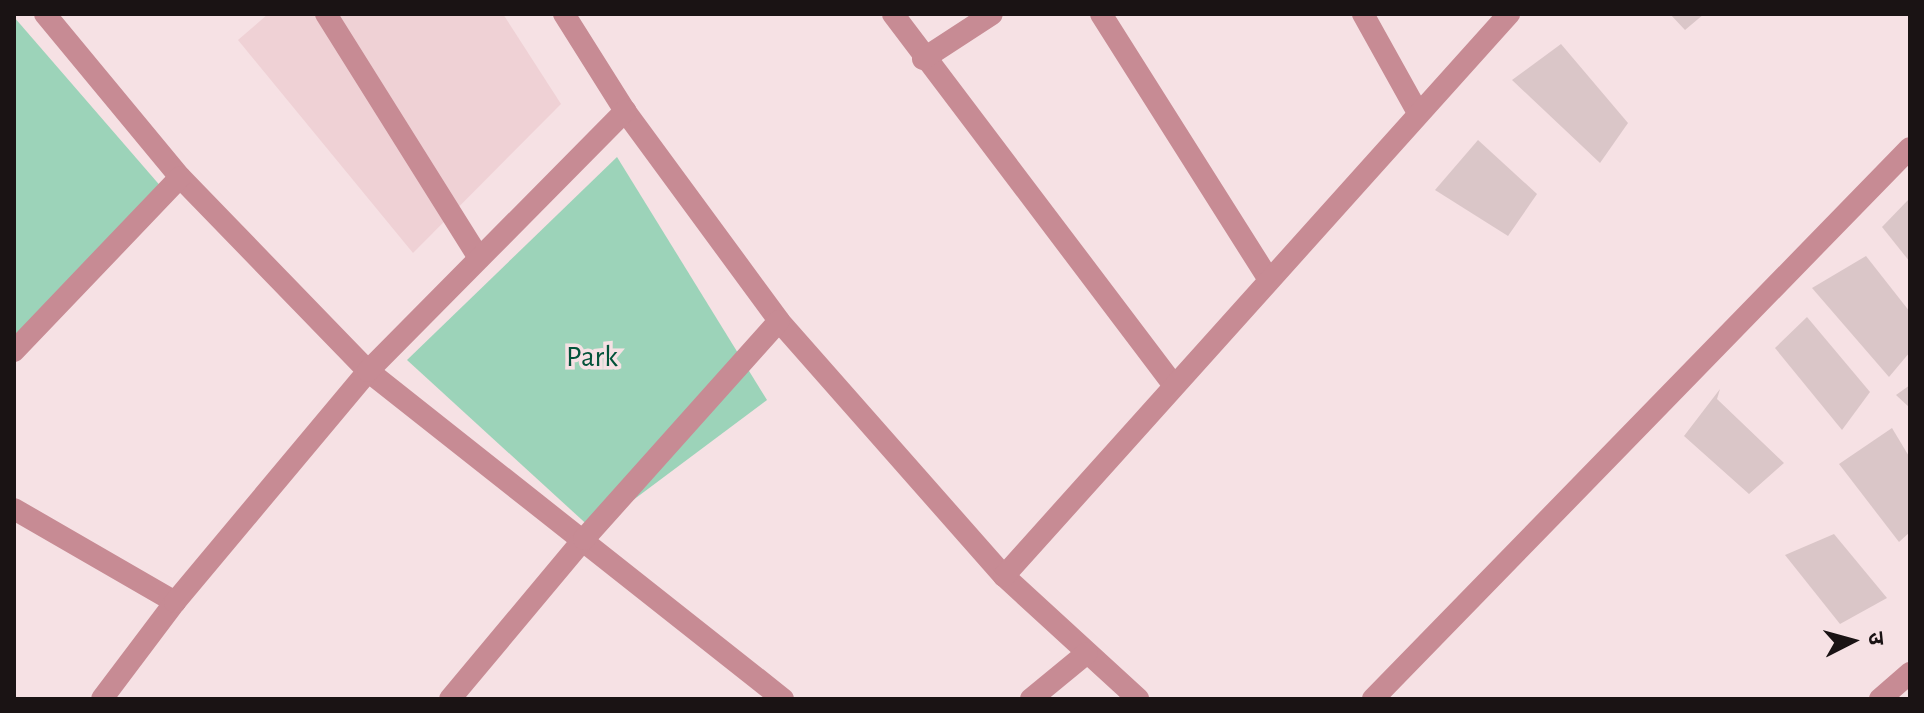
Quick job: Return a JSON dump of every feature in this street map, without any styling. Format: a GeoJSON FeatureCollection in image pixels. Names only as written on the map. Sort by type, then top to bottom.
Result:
{"type":"FeatureCollection","features":[{"type":"Feature","properties":{"kind":"street"},"geometry":{"type":"LineString","coordinates":[[45,14],[180,177],[368,371],[783,699]]}},
{"type":"Feature","properties":{"kind":"street"},"geometry":{"type":"LineString","coordinates":[[326,14],[479,258]]}},
{"type":"Feature","properties":{"kind":"street"},"geometry":{"type":"LineString","coordinates":[[564,14],[625,111],[779,321],[1004,576],[1138,699]]}},
{"type":"Feature","properties":{"kind":"street"},"geometry":{"type":"LineString","coordinates":[[893,14],[923,59],[1173,384]]}},
{"type":"Feature","properties":{"kind":"street"},"geometry":{"type":"LineString","coordinates":[[923,59],[992,14]]}},
{"type":"Feature","properties":{"kind":"street"},"geometry":{"type":"LineString","coordinates":[[1101,14],[1268,278]]}},
{"type":"Feature","properties":{"kind":"street"},"geometry":{"type":"LineString","coordinates":[[1363,14],[1417,111]]}},
{"type":"Feature","properties":{"kind":"street"},"geometry":{"type":"LineString","coordinates":[[1004,576],[1417,111],[1509,14]]}},
{"type":"Feature","properties":{"kind":"street"},"geometry":{"type":"LineString","coordinates":[[102,699],[175,602],[368,371],[625,111]]}},
{"type":"Feature","properties":{"kind":"street"},"geometry":{"type":"LineString","coordinates":[[1373,699],[1910,148]]}},
{"type":"Feature","properties":{"kind":"street"},"geometry":{"type":"LineString","coordinates":[[14,351],[180,177]]}},
{"type":"Feature","properties":{"kind":"street"},"geometry":{"type":"LineString","coordinates":[[462,695],[584,539],[779,321]]}},
{"type":"Feature","properties":{"kind":"street"},"geometry":{"type":"LineString","coordinates":[[14,509],[175,602]]}},
{"type":"Feature","properties":{"kind":"street"},"geometry":{"type":"LineString","coordinates":[[1031,699],[1087,653]]}},
{"type":"Feature","properties":{"kind":"street"},"geometry":{"type":"LineString","coordinates":[[1880,699],[1910,673]]}},
{"type":"Feature","properties":{"kind":"shaded area"},"geometry":{"type":"Polygon","coordinates":[[[268,14],[503,14],[561,104],[413,253],[238,40],[268,14]]]}},
{"type":"Feature","properties":{"kind":"green space"},"geometry":{"type":"Polygon","coordinates":[[[14,17],[163,189],[14,343],[14,17]]]}},
{"type":"Feature","properties":{"kind":"green space","name":"Park"},"geometry":{"type":"Polygon","coordinates":[[[617,157],[767,400],[593,530],[407,360],[617,157]]]}},
{"type":"Feature","properties":{"kind":"building"},"geometry":{"type":"Polygon","coordinates":[[[1670,14],[1704,14],[1685,30],[1670,14]]]}},
{"type":"Feature","properties":{"kind":"building"},"geometry":{"type":"Polygon","coordinates":[[[1561,44],[1628,123],[1600,163],[1512,80],[1561,44]]]}},
{"type":"Feature","properties":{"kind":"building"},"geometry":{"type":"Polygon","coordinates":[[[1478,140],[1537,194],[1508,236],[1435,190],[1478,140]]]}},
{"type":"Feature","properties":{"kind":"building"},"geometry":{"type":"Polygon","coordinates":[[[1910,198],[1910,262],[1882,227],[1910,198]]]}},
{"type":"Feature","properties":{"kind":"building"},"geometry":{"type":"Polygon","coordinates":[[[1866,256],[1910,312],[1910,352],[1889,377],[1812,288],[1866,256]]]}},
{"type":"Feature","properties":{"kind":"building"},"geometry":{"type":"Polygon","coordinates":[[[1807,317],[1870,392],[1842,430],[1775,348],[1807,317]]]}},
{"type":"Feature","properties":{"kind":"building"},"geometry":{"type":"Polygon","coordinates":[[[1910,385],[1910,408],[1896,395],[1910,385]]]}},
{"type":"Feature","properties":{"kind":"building"},"geometry":{"type":"Polygon","coordinates":[[[1720,389],[1717,399],[1784,463],[1749,494],[1684,436],[1720,389]]]}},
{"type":"Feature","properties":{"kind":"building"},"geometry":{"type":"Polygon","coordinates":[[[1892,428],[1910,458],[1910,532],[1899,542],[1839,464],[1892,428]]]}},
{"type":"Feature","properties":{"kind":"building"},"geometry":{"type":"Polygon","coordinates":[[[1834,534],[1887,598],[1840,624],[1785,555],[1834,534]]]}}]}
